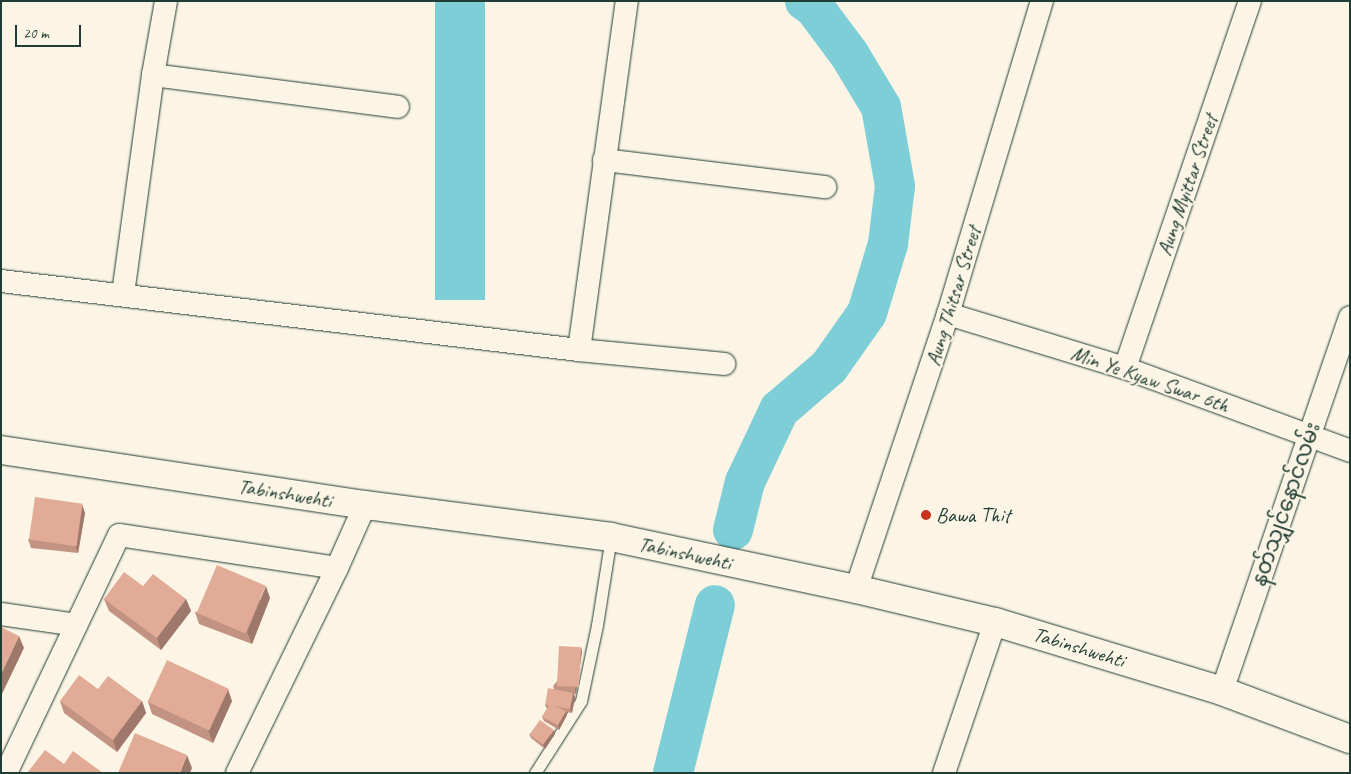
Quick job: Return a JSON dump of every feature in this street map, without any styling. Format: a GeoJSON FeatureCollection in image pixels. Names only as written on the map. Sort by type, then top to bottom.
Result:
{"type":"FeatureCollection","features":[{"type":"Feature","properties":{"kind":"main road","name":"Tabinshwehti"},"geometry":{"type":"LineString","coordinates":[[1,450],[365,505],[610,537],[856,589],[995,622],[1222,691],[1350,739]]}},
{"type":"Feature","properties":{"kind":"street"},"geometry":{"type":"LineString","coordinates":[[123,294],[153,75],[166,1]]}},
{"type":"Feature","properties":{"kind":"street"},"geometry":{"type":"LineString","coordinates":[[579,350],[627,1]]}},
{"type":"Feature","properties":{"kind":"street","name":"Aung Thitsar Street"},"geometry":{"type":"LineString","coordinates":[[856,589],[948,314],[1042,1]]}},
{"type":"Feature","properties":{"kind":"street","name":"Aung Myittar Street"},"geometry":{"type":"LineString","coordinates":[[1125,368],[1250,1]]}},
{"type":"Feature","properties":{"kind":"street"},"geometry":{"type":"LineString","coordinates":[[153,75],[398,107]]}},
{"type":"Feature","properties":{"kind":"street"},"geometry":{"type":"LineString","coordinates":[[604,160],[825,187]]}},
{"type":"Feature","properties":{"kind":"street"},"geometry":{"type":"LineString","coordinates":[[1,281],[123,294],[579,350],[724,364]]}},
{"type":"Feature","properties":{"kind":"street","name":"Min Ye Kyaw Swar 6th"},"geometry":{"type":"LineString","coordinates":[[948,314],[1125,368],[1350,450]]}},
{"type":"Feature","properties":{"kind":"street","name":"နတ်သျှင်နောင်လမ်း"},"geometry":{"type":"LineString","coordinates":[[1222,691],[1350,317]]}},
{"type":"Feature","properties":{"kind":"street"},"geometry":{"type":"LineString","coordinates":[[237,773],[337,568],[365,505]]}},
{"type":"Feature","properties":{"kind":"street"},"geometry":{"type":"LineString","coordinates":[[6,773],[119,535],[337,568]]}},
{"type":"Feature","properties":{"kind":"street"},"geometry":{"type":"LineString","coordinates":[[1,614],[76,625]]}},
{"type":"Feature","properties":{"kind":"street"},"geometry":{"type":"LineString","coordinates":[[944,773],[995,622]]}},
{"type":"Feature","properties":{"kind":"lane"},"geometry":{"type":"LineString","coordinates":[[535,773],[582,701],[597,625],[610,537]]}},
{"type":"Feature","properties":{"kind":"water"},"geometry":{"type":"Polygon","coordinates":[[[435,1],[485,1],[485,300],[435,300],[435,1]]]}},
{"type":"Feature","properties":{"kind":"building"},"geometry":{"type":"Polygon","coordinates":[[[35,497],[83,504],[77,546],[29,540],[35,497]]]}},
{"type":"Feature","properties":{"kind":"building"},"geometry":{"type":"Polygon","coordinates":[[[217,565],[266,586],[245,634],[197,613],[217,565]]]}},
{"type":"Feature","properties":{"kind":"building"},"geometry":{"type":"Polygon","coordinates":[[[124,572],[143,586],[153,574],[186,599],[157,638],[104,599],[124,572]]]}},
{"type":"Feature","properties":{"kind":"building"},"geometry":{"type":"Polygon","coordinates":[[[1,627],[19,636],[1,674],[1,627]]]}},
{"type":"Feature","properties":{"kind":"building"},"geometry":{"type":"Polygon","coordinates":[[[559,646],[581,647],[579,687],[557,686],[559,646]]]}},
{"type":"Feature","properties":{"kind":"building"},"geometry":{"type":"Polygon","coordinates":[[[167,660],[229,689],[209,730],[148,702],[167,660]]]}},
{"type":"Feature","properties":{"kind":"building"},"geometry":{"type":"Polygon","coordinates":[[[79,675],[98,689],[108,676],[142,701],[113,740],[60,701],[79,675]]]}},
{"type":"Feature","properties":{"kind":"building"},"geometry":{"type":"Polygon","coordinates":[[[548,688],[573,693],[570,709],[554,706],[566,711],[558,725],[542,717],[549,705],[545,705],[548,688]]]}},
{"type":"Feature","properties":{"kind":"building"},"geometry":{"type":"Polygon","coordinates":[[[540,720],[554,730],[543,745],[529,735],[540,720]]]}},
{"type":"Feature","properties":{"kind":"building"},"geometry":{"type":"Polygon","coordinates":[[[135,733],[187,755],[180,773],[118,773],[135,733]]]}},
{"type":"Feature","properties":{"kind":"building"},"geometry":{"type":"Polygon","coordinates":[[[45,750],[64,764],[73,751],[103,773],[27,773],[45,750]]]}},
{"type":"Feature","properties":{"kind":"waterway"},"geometry":{"type":"LineString","coordinates":[[733,530],[745,482],[779,410],[829,367],[867,313],[888,244],[895,186],[881,107],[849,54],[814,7],[805,1]]}},
{"type":"Feature","properties":{"kind":"waterway"},"geometry":{"type":"LineString","coordinates":[[673,773],[715,605]]}},
{"type":"Feature","properties":{"kind":"place","name":"Bawa Thit"},"geometry":{"type":"Point","coordinates":[926,515]}}]}
